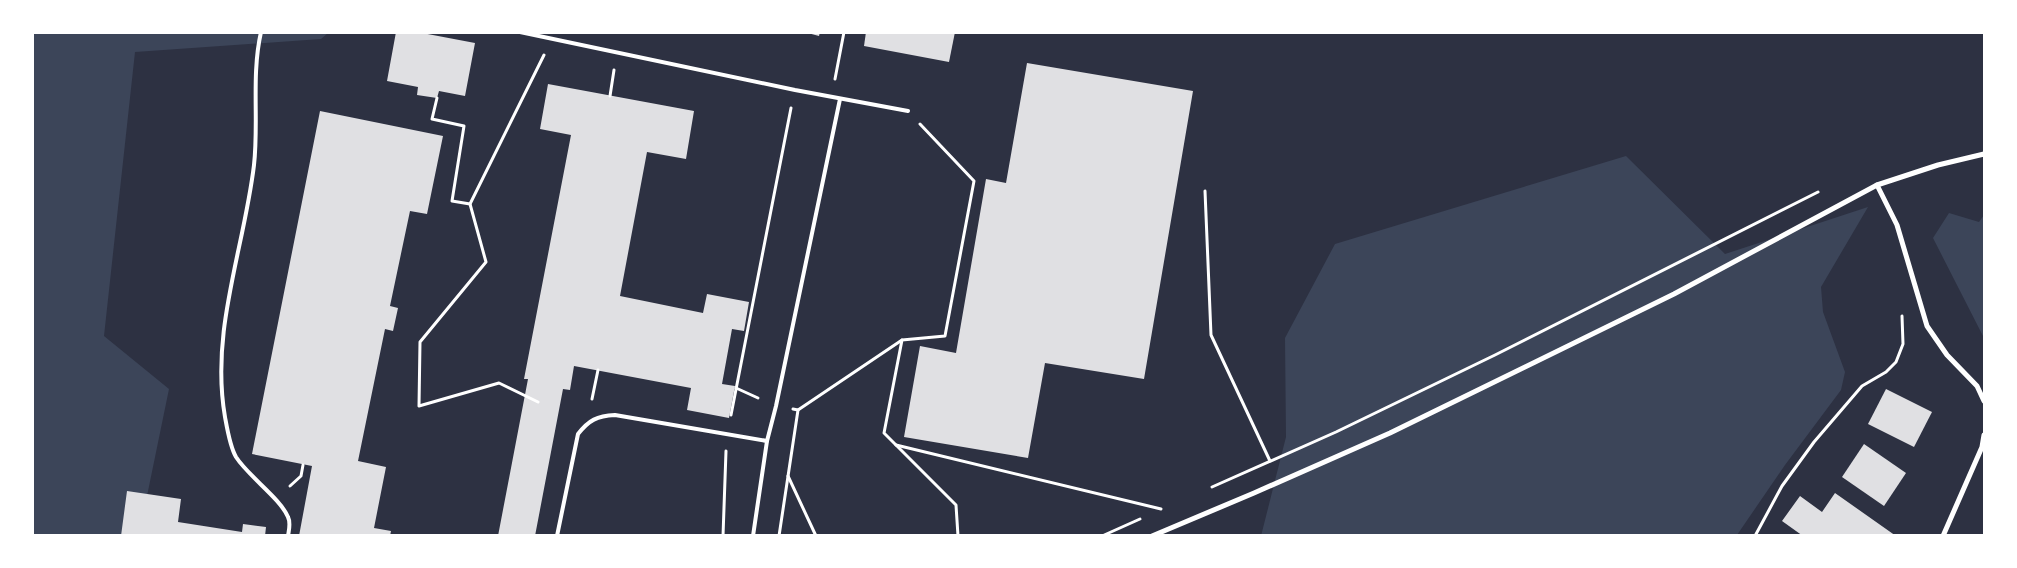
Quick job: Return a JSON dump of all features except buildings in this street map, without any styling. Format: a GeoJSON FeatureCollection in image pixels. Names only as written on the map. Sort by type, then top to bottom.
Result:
{"type":"FeatureCollection","features":[{"type":"Feature","properties":{"kind":"street"},"geometry":{"type":"LineString","coordinates":[[1152,536],[1390,433],[1674,294],[1877,185],[1938,165],[1984,154]]}},
{"type":"Feature","properties":{"kind":"street"},"geometry":{"type":"LineString","coordinates":[[1877,185],[1897,225],[1927,326],[1946,355],[1977,386],[1984,401]]}},
{"type":"Feature","properties":{"kind":"street"},"geometry":{"type":"LineString","coordinates":[[1943,536],[1982,447],[1984,435]]}},
{"type":"Feature","properties":{"kind":"lane"},"geometry":{"type":"LineString","coordinates":[[261,32],[257,51],[254,163],[247,211],[223,325],[220,371],[225,417],[234,454],[248,474],[274,499],[288,516],[290,526],[288,536]]}},
{"type":"Feature","properties":{"kind":"lane"},"geometry":{"type":"LineString","coordinates":[[520,32],[795,90],[908,111]]}},
{"type":"Feature","properties":{"kind":"lane"},"geometry":{"type":"LineString","coordinates":[[753,536],[767,441],[840,99]]}},
{"type":"Feature","properties":{"kind":"lane"},"geometry":{"type":"LineString","coordinates":[[557,536],[578,434],[587,422],[600,416],[615,414],[767,441]]}},
{"type":"Feature","properties":{"kind":"path"},"geometry":{"type":"LineString","coordinates":[[831,97],[844,32]]}},
{"type":"Feature","properties":{"kind":"path"},"geometry":{"type":"LineString","coordinates":[[538,402],[499,383],[420,406],[420,342],[486,262],[470,204],[552,39]]}},
{"type":"Feature","properties":{"kind":"path"},"geometry":{"type":"LineString","coordinates":[[610,96],[618,53]]}},
{"type":"Feature","properties":{"kind":"path"},"geometry":{"type":"LineString","coordinates":[[723,536],[727,434],[795,90]]}},
{"type":"Feature","properties":{"kind":"path"},"geometry":{"type":"LineString","coordinates":[[437,98],[432,120],[464,126],[452,201],[470,204]]}},
{"type":"Feature","properties":{"kind":"path"},"geometry":{"type":"LineString","coordinates":[[776,406],[798,410],[902,340],[945,336],[974,181],[908,111]]}},
{"type":"Feature","properties":{"kind":"path"},"geometry":{"type":"LineString","coordinates":[[1205,191],[1211,335],[1270,462],[1495,355],[1782,208],[1823,190]]}},
{"type":"Feature","properties":{"kind":"path"},"geometry":{"type":"LineString","coordinates":[[1756,536],[1782,486],[1814,442],[1862,386],[1886,372],[1896,362],[1903,344],[1902,314]]}},
{"type":"Feature","properties":{"kind":"path"},"geometry":{"type":"LineString","coordinates":[[902,340],[884,433],[956,505],[958,536]]}},
{"type":"Feature","properties":{"kind":"path"},"geometry":{"type":"LineString","coordinates":[[587,422],[598,370]]}},
{"type":"Feature","properties":{"kind":"path"},"geometry":{"type":"LineString","coordinates":[[779,536],[798,410]]}},
{"type":"Feature","properties":{"kind":"path"},"geometry":{"type":"LineString","coordinates":[[896,445],[1161,510]]}},
{"type":"Feature","properties":{"kind":"path"},"geometry":{"type":"LineString","coordinates":[[274,499],[301,476],[303,465]]}},
{"type":"Feature","properties":{"kind":"path"},"geometry":{"type":"LineString","coordinates":[[788,476],[816,536]]}},
{"type":"Feature","properties":{"kind":"shaded area"},"geometry":{"type":"Polygon","coordinates":[[[32,33],[328,33],[321,39],[135,52],[104,336],[169,389],[139,535],[33,535],[32,33]]]}},
{"type":"Feature","properties":{"kind":"shaded area"},"geometry":{"type":"Polygon","coordinates":[[[1626,156],[1725,254],[1868,207],[1821,287],[1823,312],[1845,372],[1841,390],[1785,465],[1737,535],[1261,536],[1286,437],[1285,338],[1335,244],[1626,156]]]}},
{"type":"Feature","properties":{"kind":"shaded area"},"geometry":{"type":"Polygon","coordinates":[[[1949,213],[1979,222],[1984,215],[1984,338],[1933,238],[1949,213]]]}}]}
